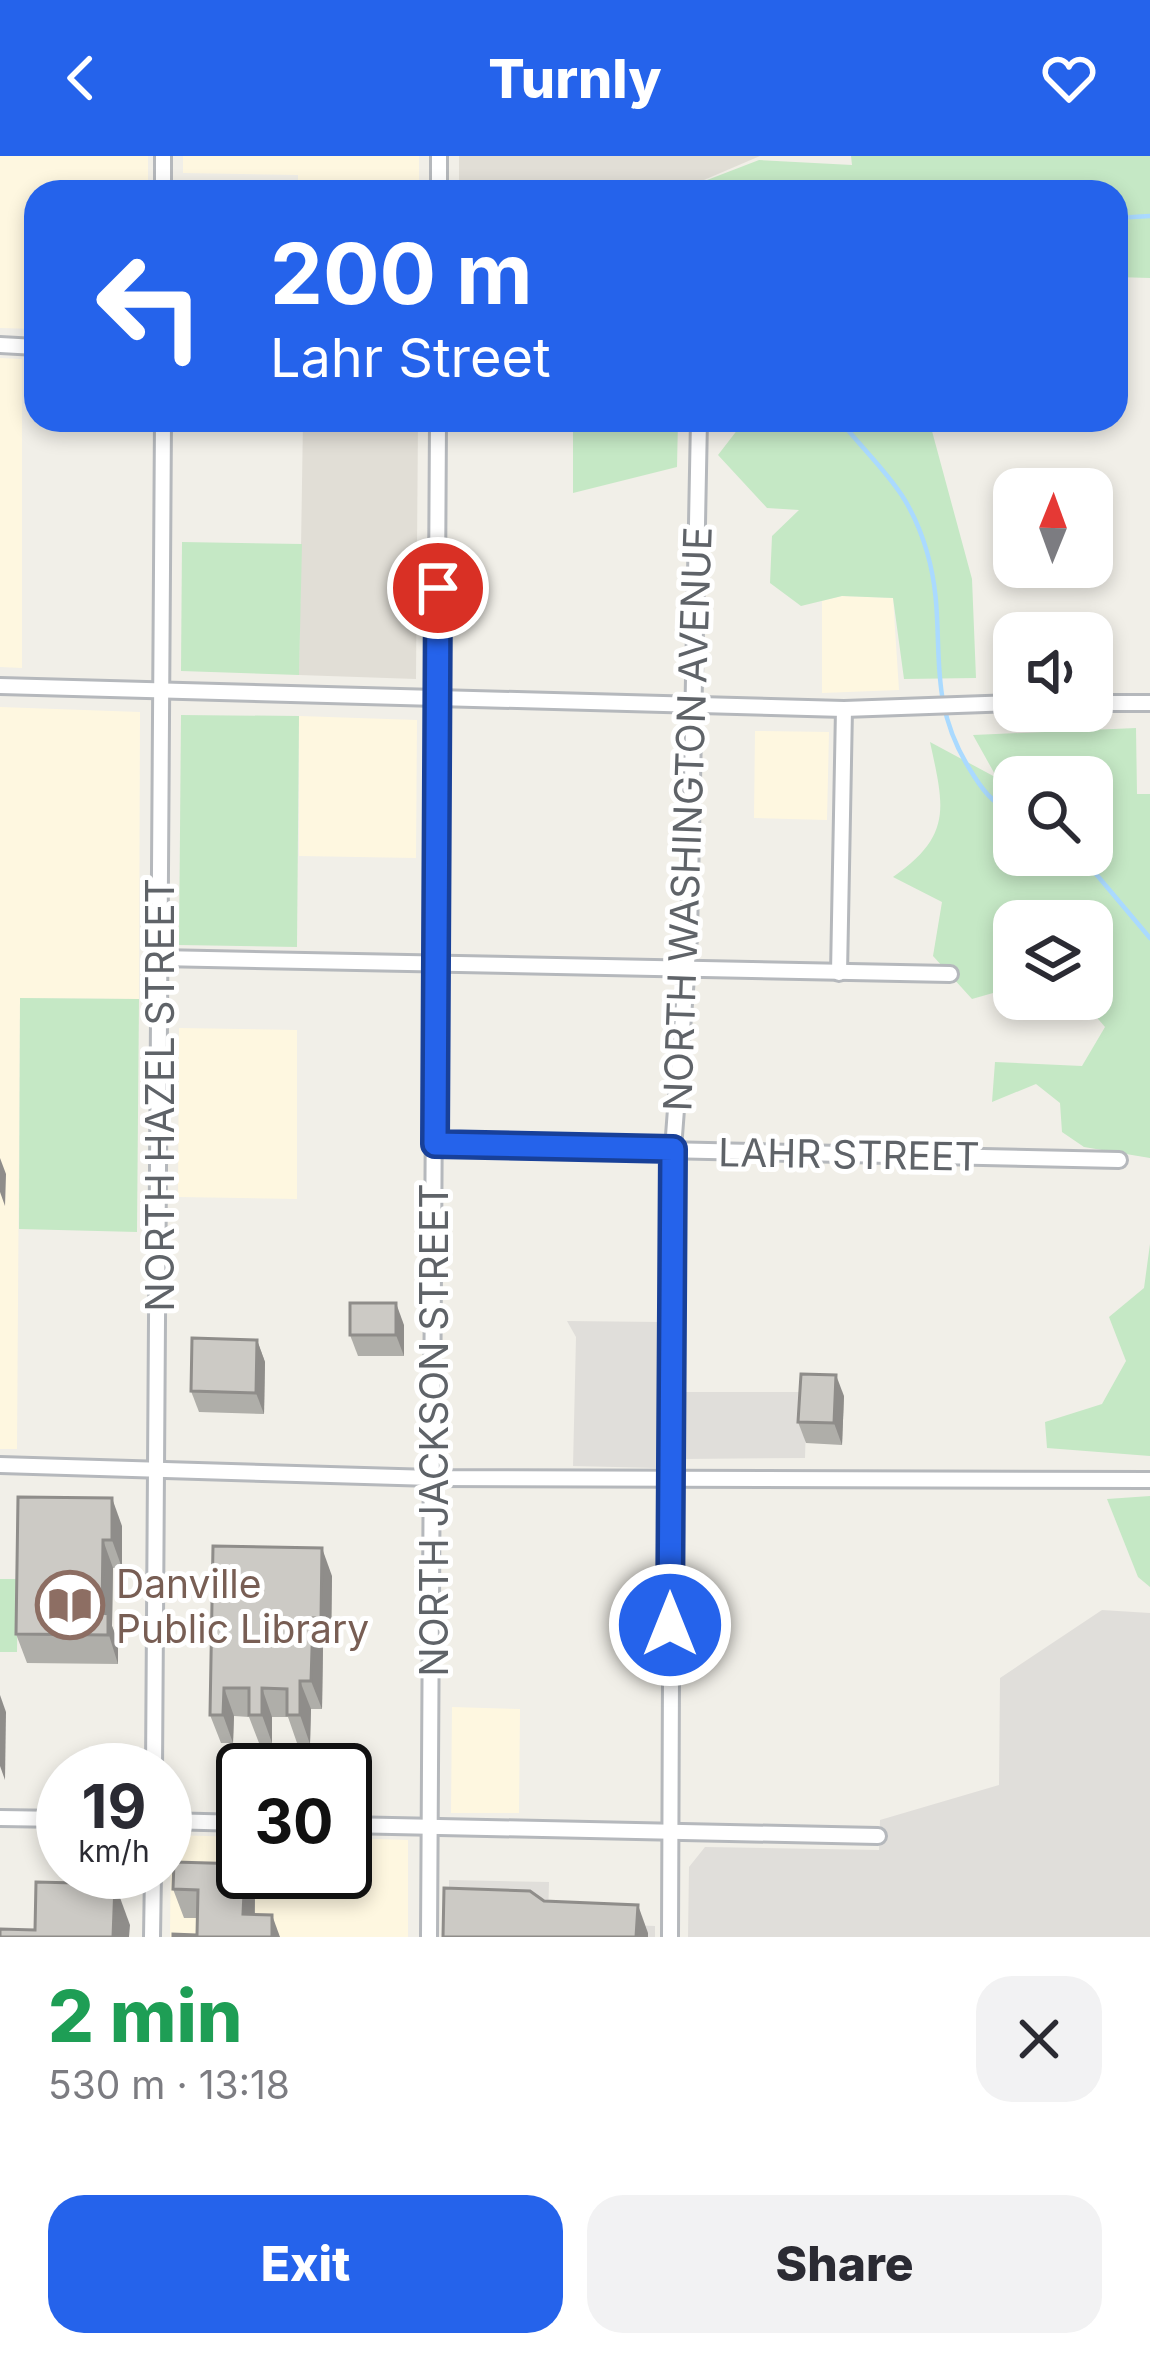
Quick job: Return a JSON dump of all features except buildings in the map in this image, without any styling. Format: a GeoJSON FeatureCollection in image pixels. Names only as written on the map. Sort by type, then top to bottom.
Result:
{"type":"FeatureCollection","features":[{"type":"Feature","properties":{"kind":"street","name":"NORTH HAZEL STREET"},"geometry":{"type":"LineString","coordinates":[[154,1743],[163,432]]}},
{"type":"Feature","properties":{"kind":"street","name":"NORTH JACKSON STREET"},"geometry":{"type":"LineString","coordinates":[[429,1937],[438,432]]}},
{"type":"Feature","properties":{"kind":"street","name":"NORTH WASHINGTON AVENUE"},"geometry":{"type":"LineString","coordinates":[[670,1937],[673,1149],[688,969],[700,432]]}},
{"type":"Feature","properties":{"kind":"street"},"geometry":{"type":"LineString","coordinates":[[0,686],[844,709],[993,704]]}},
{"type":"Feature","properties":{"kind":"street"},"geometry":{"type":"LineString","coordinates":[[1113,703],[1150,703]]}},
{"type":"Feature","properties":{"kind":"street"},"geometry":{"type":"LineString","coordinates":[[839,973],[844,709]]}},
{"type":"Feature","properties":{"kind":"street"},"geometry":{"type":"LineString","coordinates":[[159,958],[950,974]]}},
{"type":"Feature","properties":{"kind":"street","name":"LAHR STREET"},"geometry":{"type":"LineString","coordinates":[[435,1144],[1119,1160]]}},
{"type":"Feature","properties":{"kind":"street"},"geometry":{"type":"LineString","coordinates":[[0,1465],[433,1478],[1149,1480]]}},
{"type":"Feature","properties":{"kind":"street"},"geometry":{"type":"LineString","coordinates":[[0,1818],[36,1819]]}},
{"type":"Feature","properties":{"kind":"street"},"geometry":{"type":"LineString","coordinates":[[372,1825],[878,1835]]}},
{"type":"Feature","properties":{"kind":"street"},"geometry":{"type":"LineString","coordinates":[[152,1937],[153,1899]]}},
{"type":"Feature","properties":{"kind":"shaded area"},"geometry":{"type":"Polygon","coordinates":[[[0,156],[148,156],[148,180],[24,180],[24,329],[0,328],[0,156]]]}},
{"type":"Feature","properties":{"kind":"shaded area"},"geometry":{"type":"Polygon","coordinates":[[[183,156],[419,156],[419,180],[183,173],[183,156]]]}},
{"type":"Feature","properties":{"kind":"shaded area"},"geometry":{"type":"Polygon","coordinates":[[[459,156],[760,156],[704,180],[459,180],[459,156]]]}},
{"type":"Feature","properties":{"kind":"shaded area"},"geometry":{"type":"Polygon","coordinates":[[[0,358],[22,359],[22,668],[0,667],[0,358]]]}},
{"type":"Feature","properties":{"kind":"shaded area"},"geometry":{"type":"Polygon","coordinates":[[[303,432],[418,432],[416,679],[299,675],[303,432]]]}},
{"type":"Feature","properties":{"kind":"shaded area"},"geometry":{"type":"Polygon","coordinates":[[[842,596],[893,598],[899,690],[822,693],[822,601],[842,596]]]}},
{"type":"Feature","properties":{"kind":"shaded area"},"geometry":{"type":"Polygon","coordinates":[[[0,707],[140,712],[139,999],[20,998],[17,1449],[0,1449],[0,707]]]}},
{"type":"Feature","properties":{"kind":"shaded area"},"geometry":{"type":"Polygon","coordinates":[[[299,716],[417,720],[416,858],[299,856],[299,716]]]}},
{"type":"Feature","properties":{"kind":"shaded area"},"geometry":{"type":"Polygon","coordinates":[[[755,731],[829,732],[827,820],[754,818],[755,731]]]}},
{"type":"Feature","properties":{"kind":"shaded area"},"geometry":{"type":"Polygon","coordinates":[[[179,1028],[297,1030],[297,1199],[178,1197],[179,1028]]]}},
{"type":"Feature","properties":{"kind":"shaded area"},"geometry":{"type":"Polygon","coordinates":[[[567,1321],[660,1322],[657,1468],[573,1466],[576,1337],[567,1321]]]}},
{"type":"Feature","properties":{"kind":"shaded area"},"geometry":{"type":"Polygon","coordinates":[[[684,1392],[807,1392],[805,1458],[683,1459],[684,1392]]]}},
{"type":"Feature","properties":{"kind":"shaded area"},"geometry":{"type":"Polygon","coordinates":[[[1102,1610],[1150,1613],[1150,1937],[688,1937],[689,1867],[705,1847],[879,1850],[880,1820],[999,1785],[1000,1678],[1102,1610]]]}},
{"type":"Feature","properties":{"kind":"shaded area"},"geometry":{"type":"Polygon","coordinates":[[[452,1707],[520,1709],[519,1813],[451,1813],[452,1707]]]}},
{"type":"Feature","properties":{"kind":"shaded area"},"geometry":{"type":"Polygon","coordinates":[[[192,1836],[216,1836],[216,1899],[372,1899],[372,1839],[408,1840],[408,1937],[170,1937],[170,1899],[192,1899],[192,1836]]]}},
{"type":"Feature","properties":{"kind":"shaded area"},"geometry":{"type":"Polygon","coordinates":[[[449,1880],[549,1882],[548,1922],[655,1926],[655,1937],[449,1937],[449,1880]]]}},
{"type":"Feature","properties":{"kind":"green space"},"geometry":{"type":"Polygon","coordinates":[[[851,156],[1150,156],[1150,278],[1128,277],[1128,180],[707,180],[759,160],[852,165],[851,156]]]}},
{"type":"Feature","properties":{"kind":"green space"},"geometry":{"type":"Polygon","coordinates":[[[573,432],[678,432],[677,467],[573,493],[573,432]]]}},
{"type":"Feature","properties":{"kind":"green space"},"geometry":{"type":"Polygon","coordinates":[[[736,432],[932,432],[972,579],[976,678],[904,679],[893,598],[842,596],[801,606],[770,583],[772,536],[799,510],[767,508],[718,455],[736,432]]]}},
{"type":"Feature","properties":{"kind":"green space"},"geometry":{"type":"Polygon","coordinates":[[[182,542],[302,544],[299,675],[181,671],[182,542]]]}},
{"type":"Feature","properties":{"kind":"green space"},"geometry":{"type":"Polygon","coordinates":[[[181,715],[299,716],[297,947],[179,945],[181,715]]]}},
{"type":"Feature","properties":{"kind":"green space"},"geometry":{"type":"Polygon","coordinates":[[[1136,728],[1137,794],[1150,794],[1150,1158],[1084,1147],[1062,1132],[1060,1103],[1036,1084],[992,1102],[995,1062],[1082,1066],[1105,1027],[1099,1020],[1113,1020],[1113,900],[993,900],[993,993],[972,999],[933,956],[942,902],[893,877],[935,833],[940,802],[930,742],[993,776],[993,876],[1113,876],[1113,756],[993,756],[993,771],[973,735],[1136,728]]]}},
{"type":"Feature","properties":{"kind":"green space"},"geometry":{"type":"Polygon","coordinates":[[[20,998],[139,999],[137,1232],[19,1229],[20,998]]]}},
{"type":"Feature","properties":{"kind":"green space"},"geometry":{"type":"Polygon","coordinates":[[[1150,1244],[1150,1456],[1047,1448],[1045,1422],[1102,1404],[1126,1361],[1109,1317],[1144,1288],[1150,1244]]]}},
{"type":"Feature","properties":{"kind":"green space"},"geometry":{"type":"Polygon","coordinates":[[[1150,1496],[1150,1587],[1138,1577],[1107,1499],[1150,1496]]]}},
{"type":"Feature","properties":{"kind":"green space"},"geometry":{"type":"Polygon","coordinates":[[[0,1579],[18,1579],[17,1652],[0,1652],[0,1579]]]}},
{"type":"Feature","properties":{"kind":"waterway"},"geometry":{"type":"LineString","coordinates":[[1128,217],[1150,216]]}},
{"type":"Feature","properties":{"kind":"waterway"},"geometry":{"type":"LineString","coordinates":[[850,432],[904,499],[920,532],[937,608],[945,712],[969,768],[993,799]]}},
{"type":"Feature","properties":{"kind":"waterway"},"geometry":{"type":"LineString","coordinates":[[1098,876],[1150,938]]}},
{"type":"Feature","properties":{"kind":"place","name":"Danville Public Library"},"geometry":{"type":"Point","coordinates":[70,1605]}},
{"type":"Feature","properties":{"kind":"route"},"geometry":{"type":"LineString","coordinates":[[438,588],[435,1144],[673,1149],[670,1625]]}}]}
